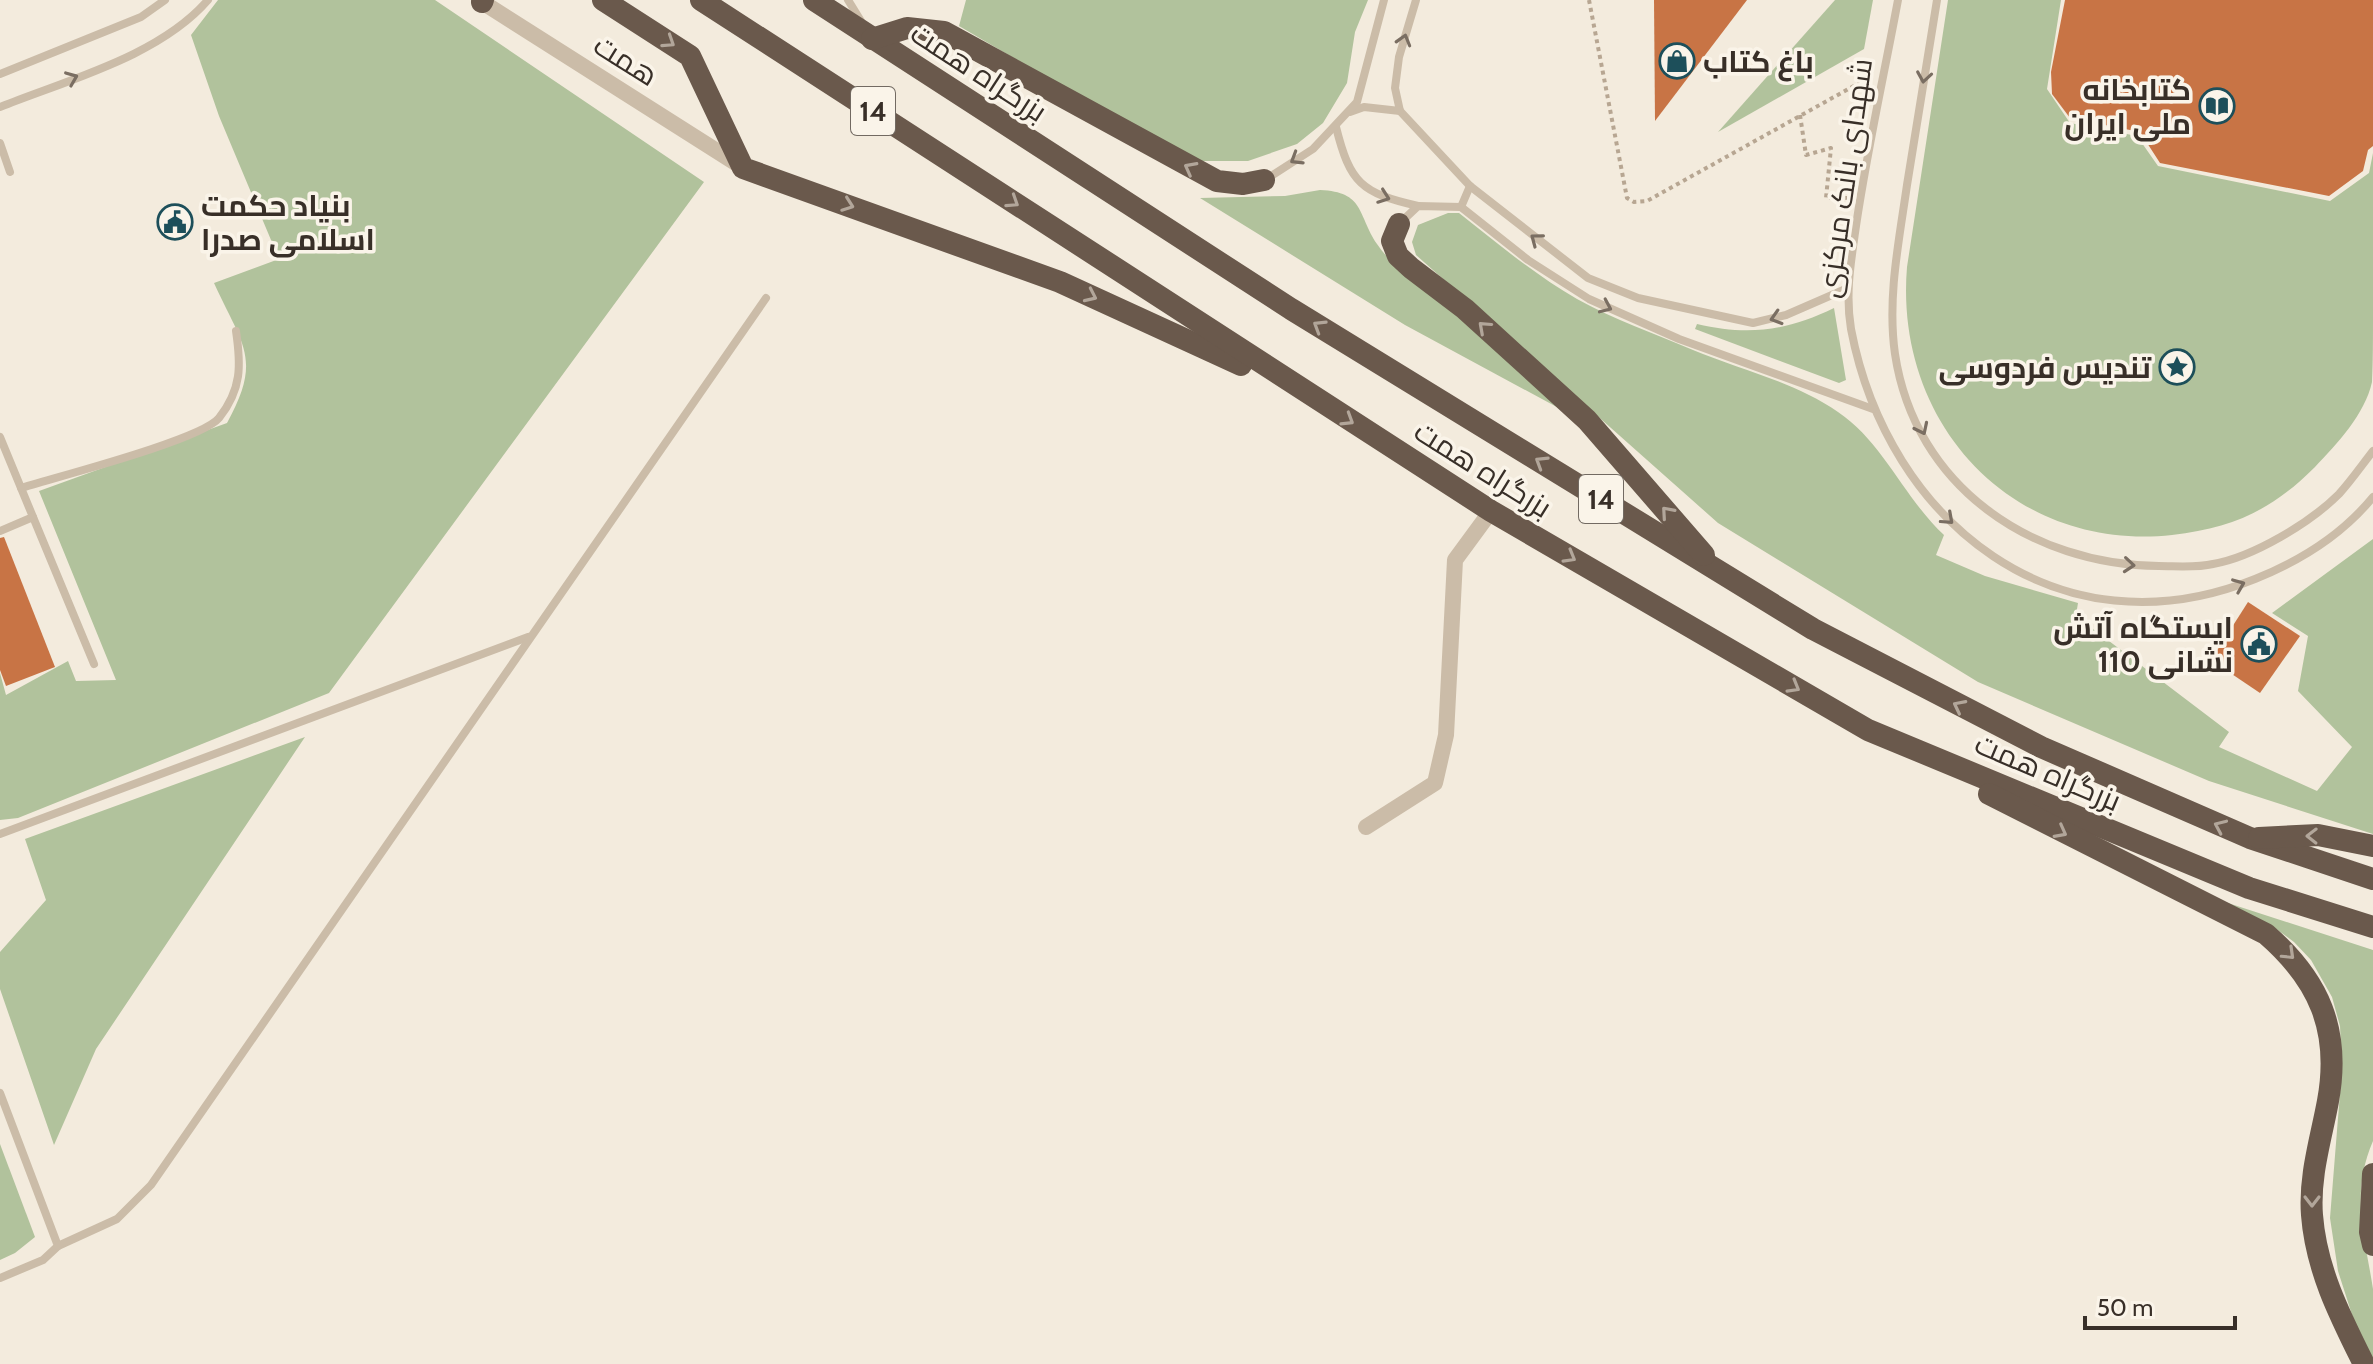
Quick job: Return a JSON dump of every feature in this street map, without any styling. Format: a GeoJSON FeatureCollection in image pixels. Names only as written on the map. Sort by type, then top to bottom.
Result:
{"type":"FeatureCollection","features":[{"type":"Feature","properties":{"kind":"highway"},"geometry":{"type":"LineString","coordinates":[[603,0],[690,56],[743,168],[1060,282],[1311,397]]}},
{"type":"Feature","properties":{"kind":"highway","name":"بزرگراه همت"},"geometry":{"type":"LineString","coordinates":[[701,0],[1491,511],[1868,730],[2249,888],[2373,927]]}},
{"type":"Feature","properties":{"kind":"highway","name":"بزرگراه همت"},"geometry":{"type":"LineString","coordinates":[[814,0],[1291,309],[1813,629],[2041,747],[2250,838],[2373,879]]}},
{"type":"Feature","properties":{"kind":"highway"},"geometry":{"type":"LineString","coordinates":[[872,39],[907,28],[944,32],[1217,181],[1243,184],[1264,180]]}},
{"type":"Feature","properties":{"kind":"highway"},"geometry":{"type":"LineString","coordinates":[[1399,224],[1392,241],[1398,256],[1465,309],[1587,420],[1718,571]]}},
{"type":"Feature","properties":{"kind":"highway"},"geometry":{"type":"LineString","coordinates":[[1868,730],[2099,852],[2233,916],[2266,934],[2296,960],[2317,991],[2327,1026],[2331,1068],[2311,1191],[2317,1251],[2326,1282],[2364,1364]]}},
{"type":"Feature","properties":{"kind":"highway"},"geometry":{"type":"LineString","coordinates":[[2250,838],[2318,835],[2373,846]]}},
{"type":"Feature","properties":{"kind":"highway"},"geometry":{"type":"LineString","coordinates":[[2373,1174],[2370,1232],[2373,1245]]}},
{"type":"Feature","properties":{"kind":"street","name":"همت"},"geometry":{"type":"LineString","coordinates":[[481,1],[743,168]]}},
{"type":"Feature","properties":{"kind":"street"},"geometry":{"type":"LineString","coordinates":[[1366,827],[1435,783],[1446,735],[1455,560],[1491,511]]}},
{"type":"Feature","properties":{"kind":"lane"},"geometry":{"type":"LineString","coordinates":[[0,74],[141,17],[165,0]]}},
{"type":"Feature","properties":{"kind":"lane"},"geometry":{"type":"LineString","coordinates":[[0,107],[156,44],[194,16],[208,0]]}},
{"type":"Feature","properties":{"kind":"lane"},"geometry":{"type":"LineString","coordinates":[[848,0],[872,39]]}},
{"type":"Feature","properties":{"kind":"lane"},"geometry":{"type":"LineString","coordinates":[[1264,180],[1313,149],[1350,112],[1367,71],[1384,0]]}},
{"type":"Feature","properties":{"kind":"lane"},"geometry":{"type":"LineString","coordinates":[[1416,0],[1399,57],[1395,88],[1400,111],[1470,186],[1588,278],[1638,298],[1753,323],[1786,315],[1848,288]]}},
{"type":"Feature","properties":{"kind":"lane","name":"شهدای بانک مرکزی"},"geometry":{"type":"LineString","coordinates":[[1898,0],[1860,197],[1848,288],[1852,330],[1873,409],[1885,436],[1930,503],[1989,556],[2062,591],[2140,603],[2221,592],[2295,562],[2358,516],[2373,497]]}},
{"type":"Feature","properties":{"kind":"lane","name":"شهدای بانک مرکزی"},"geometry":{"type":"LineString","coordinates":[[1937,0],[1894,268],[1895,356],[1922,431],[1942,464],[1964,490],[2016,532],[2081,558],[2129,566],[2214,564],[2281,537],[2338,495],[2373,451]]}},
{"type":"Feature","properties":{"kind":"lane"},"geometry":{"type":"LineString","coordinates":[[1350,112],[1364,107],[1400,111]]}},
{"type":"Feature","properties":{"kind":"lane"},"geometry":{"type":"LineString","coordinates":[[1336,127],[1352,177],[1383,198],[1418,206],[1461,207],[1528,260],[1589,299],[1679,339],[1873,409]]}},
{"type":"Feature","properties":{"kind":"lane"},"geometry":{"type":"LineString","coordinates":[[0,143],[10,172]]}},
{"type":"Feature","properties":{"kind":"lane"},"geometry":{"type":"LineString","coordinates":[[1461,207],[1470,186]]}},
{"type":"Feature","properties":{"kind":"lane"},"geometry":{"type":"LineString","coordinates":[[1399,224],[1418,206]]}},
{"type":"Feature","properties":{"kind":"lane"},"geometry":{"type":"LineString","coordinates":[[0,1278],[43,1260],[58,1246],[117,1219],[151,1185],[766,298]]}},
{"type":"Feature","properties":{"kind":"lane"},"geometry":{"type":"LineString","coordinates":[[21,488],[184,436],[217,421],[232,396],[241,368],[236,331]]}},
{"type":"Feature","properties":{"kind":"lane"},"geometry":{"type":"LineString","coordinates":[[0,437],[94,664]]}},
{"type":"Feature","properties":{"kind":"lane"},"geometry":{"type":"LineString","coordinates":[[0,531],[33,517]]}},
{"type":"Feature","properties":{"kind":"lane"},"geometry":{"type":"LineString","coordinates":[[0,834],[529,636]]}},
{"type":"Feature","properties":{"kind":"lane"},"geometry":{"type":"LineString","coordinates":[[0,1093],[58,1246]]}},
{"type":"Feature","properties":{"kind":"path"},"geometry":{"type":"LineString","coordinates":[[1589,0],[1627,198],[1634,202],[1647,201],[1885,68]]}},
{"type":"Feature","properties":{"kind":"path"},"geometry":{"type":"LineString","coordinates":[[1800,115],[1806,155],[1831,148],[1826,198],[1860,197]]}},
{"type":"Feature","properties":{"kind":"green space"},"geometry":{"type":"Polygon","coordinates":[[[218,0],[435,0],[704,182],[329,693],[18,818],[0,820],[0,673],[6,695],[68,661],[76,681],[116,680],[39,491],[227,423],[238,401],[246,366],[240,337],[214,283],[279,259],[219,116],[191,35],[218,0]]]}},
{"type":"Feature","properties":{"kind":"green space"},"geometry":{"type":"Polygon","coordinates":[[[966,0],[1368,0],[1355,32],[1347,83],[1323,123],[1297,144],[1248,161],[1190,161],[959,26],[966,0]]]}},
{"type":"Feature","properties":{"kind":"green space"},"geometry":{"type":"Polygon","coordinates":[[[1835,0],[1873,0],[1864,49],[1718,132],[1835,0]]]}},
{"type":"Feature","properties":{"kind":"green space"},"geometry":{"type":"Polygon","coordinates":[[[1948,0],[2061,0],[2047,89],[2070,123],[2137,136],[2158,166],[2330,201],[2369,173],[2373,153],[2372,382],[2357,417],[2332,449],[2299,482],[2267,506],[2233,522],[2172,535],[2114,535],[2061,522],[2014,499],[1975,466],[1943,425],[1920,377],[1908,324],[1907,267],[1948,0]]]}},
{"type":"Feature","properties":{"kind":"green space"},"geometry":{"type":"Polygon","coordinates":[[[1320,190],[1345,195],[1353,200],[1377,244],[1395,265],[1475,327],[1566,412],[1405,325],[1200,198],[1285,196],[1320,190]]]}},
{"type":"Feature","properties":{"kind":"green space"},"geometry":{"type":"Polygon","coordinates":[[[1448,213],[1459,213],[1531,269],[1591,306],[1693,350],[1786,384],[1838,412],[1854,424],[1881,454],[1944,535],[1936,555],[1985,576],[2078,603],[2076,615],[2084,622],[2229,732],[2219,747],[2317,791],[2352,747],[2298,691],[2308,636],[2272,613],[2373,539],[2373,834],[2209,781],[1978,682],[1718,523],[1416,255],[1412,242],[1418,225],[1448,213]]]}},
{"type":"Feature","properties":{"kind":"green space"},"geometry":{"type":"Polygon","coordinates":[[[1834,308],[1846,380],[1839,383],[1695,329],[1697,324],[1733,330],[1767,329],[1800,322],[1834,308]]]}},
{"type":"Feature","properties":{"kind":"green space"},"geometry":{"type":"Polygon","coordinates":[[[305,737],[96,1049],[54,1145],[0,989],[0,952],[46,900],[25,839],[305,737]]]}},
{"type":"Feature","properties":{"kind":"green space"},"geometry":{"type":"Polygon","coordinates":[[[2194,892],[2373,950],[2373,1141],[2362,1179],[2361,1215],[2373,1289],[2373,1359],[2354,1321],[2338,1271],[2330,1218],[2342,1068],[2340,1026],[2332,997],[2311,960],[2294,942],[2275,928],[2194,892]]]}},
{"type":"Feature","properties":{"kind":"green space"},"geometry":{"type":"Polygon","coordinates":[[[0,1144],[35,1237],[0,1260],[0,1144]]]}},
{"type":"Feature","properties":{"kind":"building","name":"باغ کتاب"},"geometry":{"type":"Polygon","coordinates":[[[1654,0],[1747,0],[1655,121],[1654,0]]]}},
{"type":"Feature","properties":{"kind":"building","name":"کتابخانه ملی ایران"},"geometry":{"type":"Polygon","coordinates":[[[2065,0],[2373,0],[2373,146],[2368,150],[2363,171],[2329,196],[2160,163],[2140,132],[2070,118],[2052,94],[2051,72],[2065,0]]]}},
{"type":"Feature","properties":{"kind":"building"},"geometry":{"type":"Polygon","coordinates":[[[4,537],[55,667],[6,686],[0,670],[0,538],[4,537]]]}},
{"type":"Feature","properties":{"kind":"building","name":"ایستگاه آتش نشانی 110"},"geometry":{"type":"Polygon","coordinates":[[[2248,602],[2300,636],[2260,693],[2211,660],[2248,602]]]}},
{"type":"Feature","properties":{"kind":"place","name":"باغ کتاب"},"geometry":{"type":"Point","coordinates":[1677,61]}},
{"type":"Feature","properties":{"kind":"place","name":"کتابخانه ملی ایران"},"geometry":{"type":"Point","coordinates":[2217,106]}},
{"type":"Feature","properties":{"kind":"place","name":"بنیاد حکمت اسلامی صدرا"},"geometry":{"type":"Point","coordinates":[175,222]}},
{"type":"Feature","properties":{"kind":"place","name":"تندیس فردوسی"},"geometry":{"type":"Point","coordinates":[2177,367]}},
{"type":"Feature","properties":{"kind":"place","name":"ایستگاه آتش نشانی 110"},"geometry":{"type":"Point","coordinates":[2259,644]}}]}
